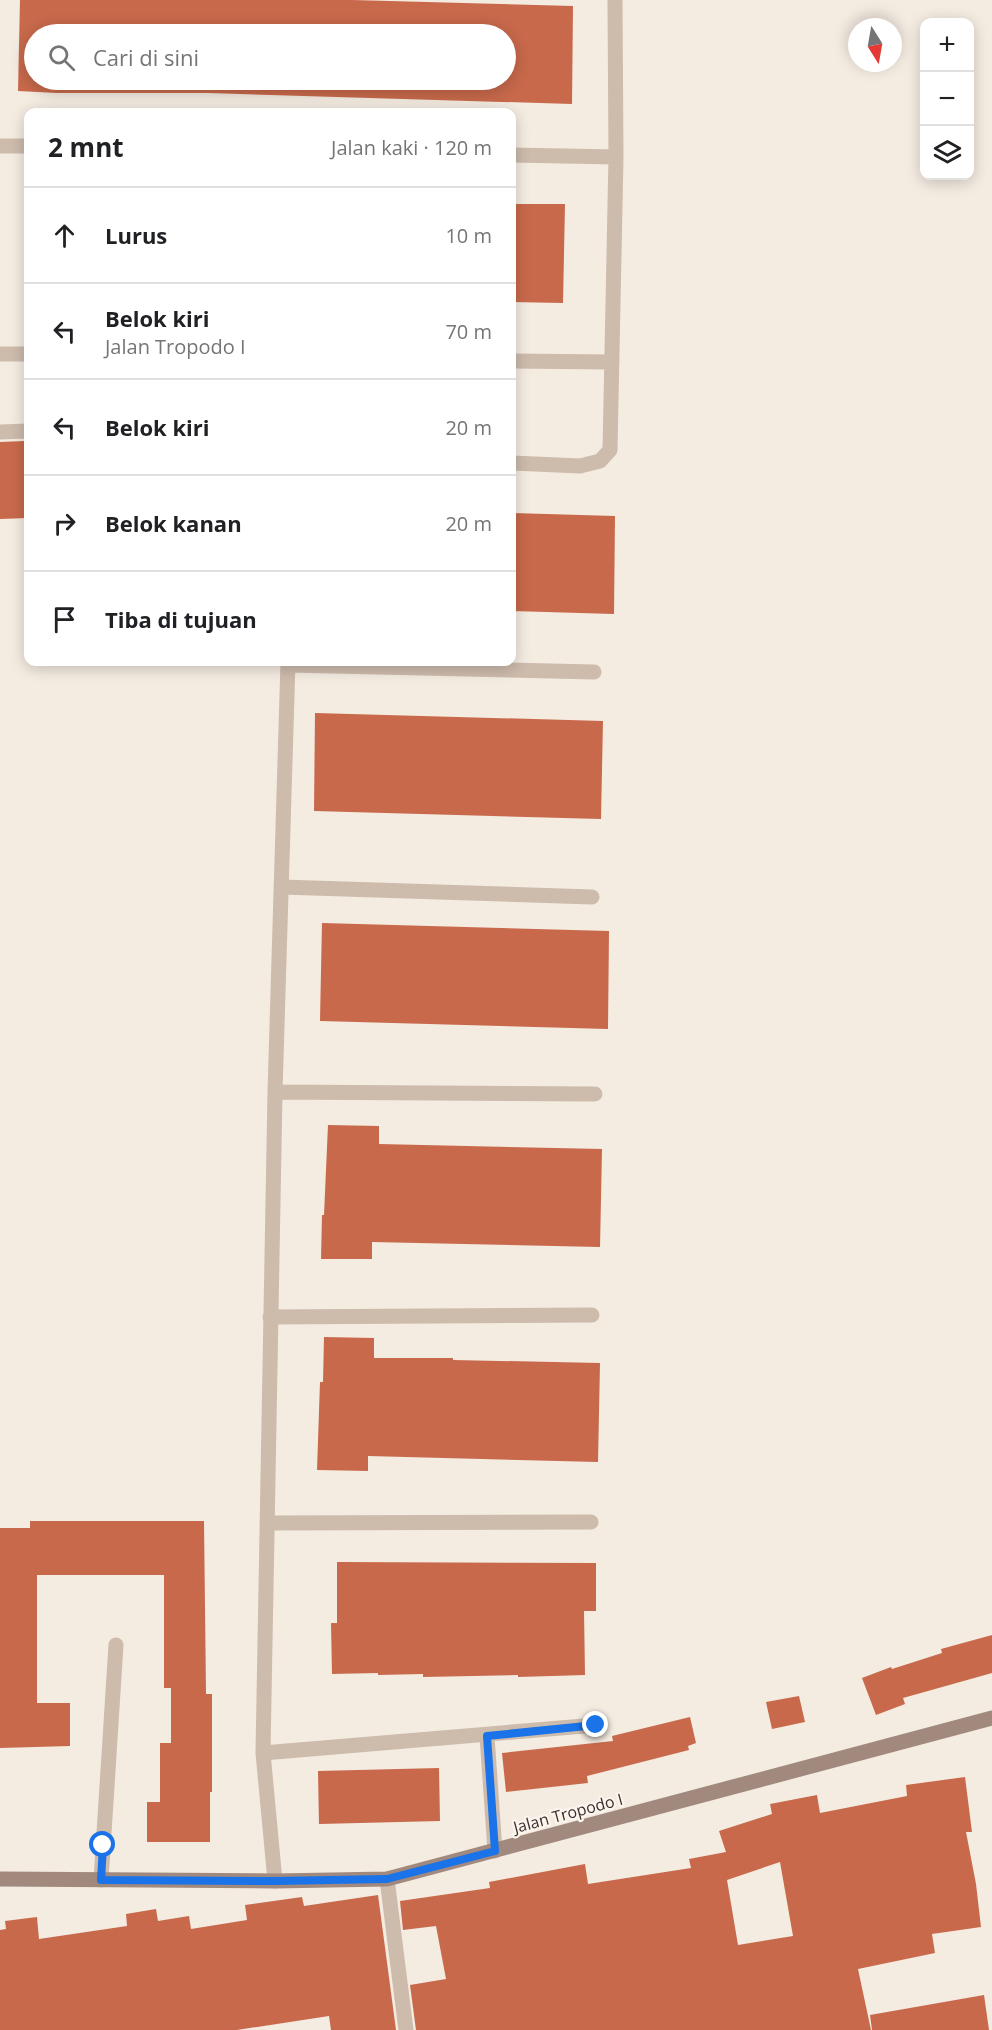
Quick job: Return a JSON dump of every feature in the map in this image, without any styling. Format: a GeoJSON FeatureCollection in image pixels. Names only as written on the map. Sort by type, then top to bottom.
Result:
{"type":"FeatureCollection","features":[{"type":"Feature","properties":{"kind":"street"},"geometry":{"type":"LineString","coordinates":[[516,464],[580,466],[600,461],[610,450],[616,157],[615,0]]}},
{"type":"Feature","properties":{"kind":"street"},"geometry":{"type":"LineString","coordinates":[[0,146],[24,146]]}},
{"type":"Feature","properties":{"kind":"street"},"geometry":{"type":"LineString","coordinates":[[516,155],[616,157]]}},
{"type":"Feature","properties":{"kind":"street"},"geometry":{"type":"LineString","coordinates":[[0,354],[24,354]]}},
{"type":"Feature","properties":{"kind":"street"},"geometry":{"type":"LineString","coordinates":[[516,361],[612,362]]}},
{"type":"Feature","properties":{"kind":"street"},"geometry":{"type":"LineString","coordinates":[[0,432],[24,431]]}},
{"type":"Feature","properties":{"kind":"street"},"geometry":{"type":"LineString","coordinates":[[275,1881],[263,1753],[275,1092],[288,666]]}},
{"type":"Feature","properties":{"kind":"street"},"geometry":{"type":"LineString","coordinates":[[390,666],[594,672]]}},
{"type":"Feature","properties":{"kind":"street"},"geometry":{"type":"LineString","coordinates":[[281,887],[592,897]]}},
{"type":"Feature","properties":{"kind":"street"},"geometry":{"type":"LineString","coordinates":[[275,1092],[595,1094]]}},
{"type":"Feature","properties":{"kind":"street"},"geometry":{"type":"LineString","coordinates":[[270,1317],[592,1315]]}},
{"type":"Feature","properties":{"kind":"street"},"geometry":{"type":"LineString","coordinates":[[267,1523],[591,1522]]}},
{"type":"Feature","properties":{"kind":"street"},"geometry":{"type":"LineString","coordinates":[[101,1880],[116,1645]]}},
{"type":"Feature","properties":{"kind":"street","name":"Jalan Tropodo I"},"geometry":{"type":"LineString","coordinates":[[0,1879],[275,1881],[387,1879],[992,1718]]}},
{"type":"Feature","properties":{"kind":"street"},"geometry":{"type":"LineString","coordinates":[[263,1753],[487,1736],[596,1725]]}},
{"type":"Feature","properties":{"kind":"street"},"geometry":{"type":"LineString","coordinates":[[487,1736],[495,1851]]}},
{"type":"Feature","properties":{"kind":"street"},"geometry":{"type":"LineString","coordinates":[[387,1879],[406,2030]]}},
{"type":"Feature","properties":{"kind":"building"},"geometry":{"type":"Polygon","coordinates":[[[20,0],[352,0],[573,6],[572,104],[208,93],[18,91],[20,0]]]}},
{"type":"Feature","properties":{"kind":"building"},"geometry":{"type":"Polygon","coordinates":[[[516,204],[565,204],[563,303],[516,302],[516,204]]]}},
{"type":"Feature","properties":{"kind":"building"},"geometry":{"type":"Polygon","coordinates":[[[24,441],[24,518],[0,519],[0,442],[24,441]]]}},
{"type":"Feature","properties":{"kind":"building"},"geometry":{"type":"Polygon","coordinates":[[[516,513],[615,516],[614,614],[516,611],[516,513]]]}},
{"type":"Feature","properties":{"kind":"building"},"geometry":{"type":"Polygon","coordinates":[[[315,713],[603,721],[601,819],[314,811],[315,713]]]}},
{"type":"Feature","properties":{"kind":"building"},"geometry":{"type":"Polygon","coordinates":[[[322,923],[609,931],[608,1029],[320,1021],[322,923]]]}},
{"type":"Feature","properties":{"kind":"building"},"geometry":{"type":"Polygon","coordinates":[[[328,1125],[379,1126],[379,1144],[602,1149],[600,1247],[372,1242],[372,1259],[321,1259],[328,1125]]]}},
{"type":"Feature","properties":{"kind":"building"},"geometry":{"type":"Polygon","coordinates":[[[324,1337],[374,1338],[374,1358],[600,1363],[598,1462],[368,1456],[368,1471],[317,1470],[324,1337]]]}},
{"type":"Feature","properties":{"kind":"building"},"geometry":{"type":"Polygon","coordinates":[[[30,1521],[204,1521],[206,1694],[212,1694],[210,1842],[147,1842],[147,1802],[160,1802],[160,1743],[171,1743],[171,1688],[164,1688],[164,1575],[37,1575],[37,1703],[70,1703],[70,1746],[0,1748],[0,1528],[30,1528],[30,1521]]]}},
{"type":"Feature","properties":{"kind":"building"},"geometry":{"type":"Polygon","coordinates":[[[337,1562],[596,1563],[596,1611],[584,1611],[585,1675],[423,1677],[423,1674],[332,1674],[331,1623],[337,1623],[337,1562]]]}},
{"type":"Feature","properties":{"kind":"building"},"geometry":{"type":"Polygon","coordinates":[[[992,1635],[992,1673],[903,1698],[905,1704],[876,1715],[862,1678],[891,1667],[892,1669],[942,1653],[941,1649],[992,1635]]]}},
{"type":"Feature","properties":{"kind":"building"},"geometry":{"type":"Polygon","coordinates":[[[799,1696],[805,1722],[772,1729],[766,1702],[799,1696]]]}},
{"type":"Feature","properties":{"kind":"building"},"geometry":{"type":"Polygon","coordinates":[[[690,1717],[696,1743],[688,1746],[689,1750],[587,1776],[588,1783],[506,1792],[502,1753],[613,1741],[612,1736],[690,1717]]]}},
{"type":"Feature","properties":{"kind":"building"},"geometry":{"type":"Polygon","coordinates":[[[439,1768],[440,1821],[319,1824],[318,1771],[439,1768]]]}},
{"type":"Feature","properties":{"kind":"building"},"geometry":{"type":"Polygon","coordinates":[[[965,1777],[972,1832],[966,1832],[981,1927],[932,1934],[935,1953],[858,1969],[871,2030],[416,2030],[410,1985],[446,1979],[436,1926],[403,1930],[400,1901],[490,1888],[489,1882],[585,1864],[588,1884],[691,1868],[689,1859],[726,1852],[719,1831],[772,1814],[770,1804],[817,1795],[820,1813],[907,1796],[906,1785],[965,1777]],[[780,1862],[727,1880],[738,1945],[793,1936],[780,1862]]]}},
{"type":"Feature","properties":{"kind":"building"},"geometry":{"type":"Polygon","coordinates":[[[378,1895],[396,2030],[331,2030],[329,2016],[237,2030],[0,2030],[0,1930],[6,1929],[5,1921],[37,1917],[39,1939],[127,1926],[126,1914],[156,1909],[158,1921],[189,1916],[191,1929],[247,1920],[245,1905],[302,1897],[304,1906],[378,1895]]]}},
{"type":"Feature","properties":{"kind":"building"},"geometry":{"type":"Polygon","coordinates":[[[984,1995],[989,2030],[872,2030],[870,2015],[984,1995]]]}},
{"type":"Feature","properties":{"kind":"route"},"geometry":{"type":"LineString","coordinates":[[103,1845],[101,1880],[387,1879],[495,1851],[487,1736],[596,1725]]}}]}
